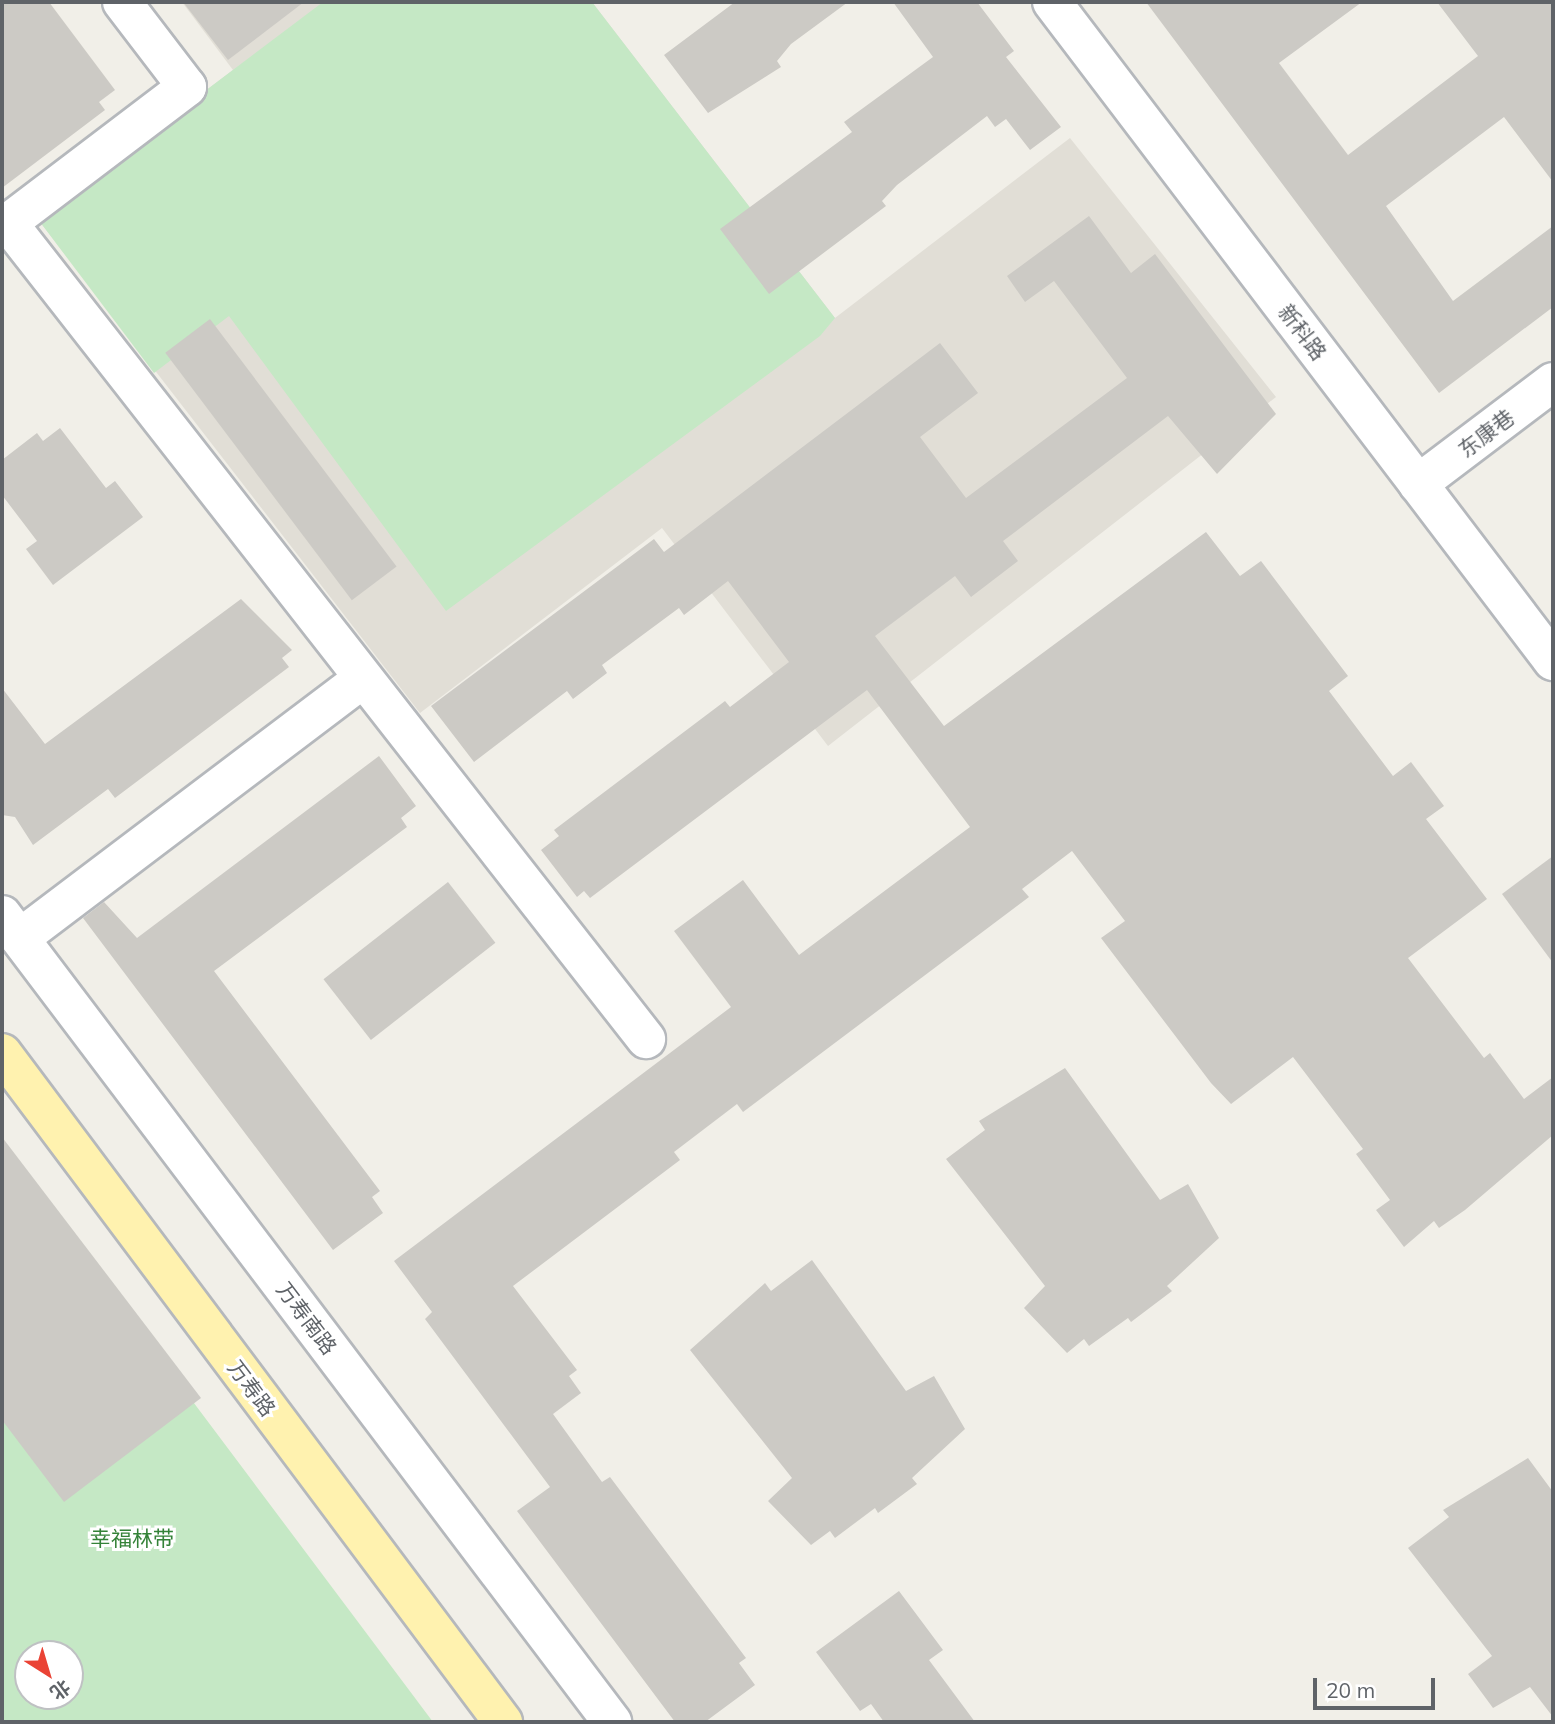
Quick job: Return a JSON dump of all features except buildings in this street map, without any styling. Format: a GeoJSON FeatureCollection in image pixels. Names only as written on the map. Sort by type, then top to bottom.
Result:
{"type":"FeatureCollection","features":[{"type":"Feature","properties":{"kind":"main road","name":"万寿路"},"geometry":{"type":"LineString","coordinates":[[2,1053],[503,1722]]}},
{"type":"Feature","properties":{"kind":"street"},"geometry":{"type":"LineString","coordinates":[[122,2],[187,87],[8,223],[646,1039]]}},
{"type":"Feature","properties":{"kind":"street","name":"新科路"},"geometry":{"type":"LineString","coordinates":[[1052,2],[1553,661]]}},
{"type":"Feature","properties":{"kind":"street","name":"东康巷"},"geometry":{"type":"LineString","coordinates":[[1418,484],[1553,383]]}},
{"type":"Feature","properties":{"kind":"street"},"geometry":{"type":"LineString","coordinates":[[11,927],[363,679]]}},
{"type":"Feature","properties":{"kind":"street","name":"万寿南路"},"geometry":{"type":"LineString","coordinates":[[11,927],[612,1722]]}},
{"type":"Feature","properties":{"kind":"shaded area"},"geometry":{"type":"Polygon","coordinates":[[[182,2],[592,2],[835,318],[1070,138],[1276,397],[828,746],[662,528],[420,713],[37,218],[233,70],[182,2]]]}},
{"type":"Feature","properties":{"kind":"green space"},"geometry":{"type":"Polygon","coordinates":[[[323,2],[592,2],[835,318],[820,336],[446,611],[229,316],[154,373],[37,218],[323,2]]]}},
{"type":"Feature","properties":{"kind":"green space","name":"幸福林带"},"geometry":{"type":"Polygon","coordinates":[[[2,1147],[433,1722],[2,1722],[2,1147]]]}}]}
